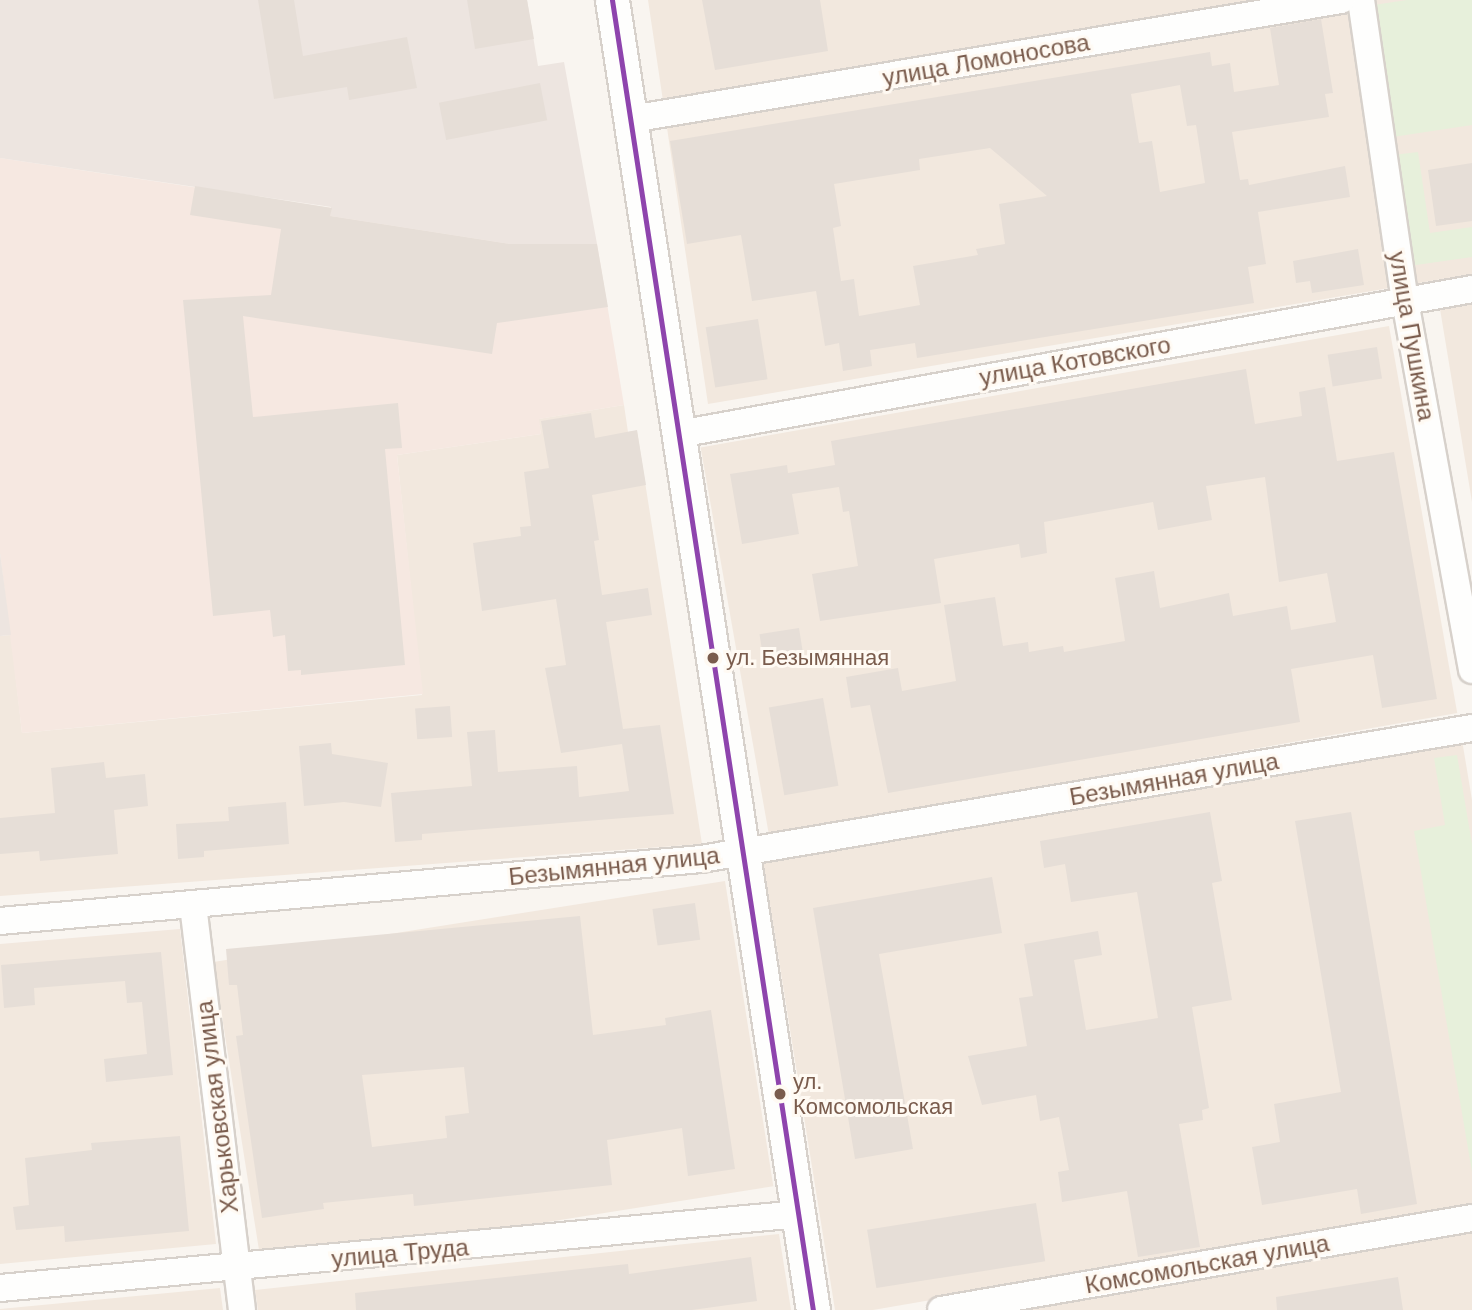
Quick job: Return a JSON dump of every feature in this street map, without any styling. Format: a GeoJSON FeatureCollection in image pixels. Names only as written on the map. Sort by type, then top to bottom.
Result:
{"type":"FeatureCollection","features":[{"type":"Feature","properties":{"kind":"street"},"geometry":{"type":"LineString","coordinates":[[612,0],[813,1310]]}},
{"type":"Feature","properties":{"kind":"street","name":"улица Ломоносова"},"geometry":{"type":"LineString","coordinates":[[631,119],[1340,0]]}},
{"type":"Feature","properties":{"kind":"street","name":"улица Пушкина"},"geometry":{"type":"LineString","coordinates":[[1361,0],[1405,301],[1472,670]]}},
{"type":"Feature","properties":{"kind":"street","name":"улица Котовского"},"geometry":{"type":"LineString","coordinates":[[679,434],[1472,289]]}},
{"type":"Feature","properties":{"kind":"street","name":"Безымянная улица"},"geometry":{"type":"LineString","coordinates":[[0,921],[745,853],[1472,728]]}},
{"type":"Feature","properties":{"kind":"street","name":"Харьковская улица"},"geometry":{"type":"LineString","coordinates":[[193,905],[242,1310]]}},
{"type":"Feature","properties":{"kind":"street","name":"улица Труда"},"geometry":{"type":"LineString","coordinates":[[0,1288],[799,1214]]}},
{"type":"Feature","properties":{"kind":"street","name":"Комсомольская улица"},"geometry":{"type":"LineString","coordinates":[[941,1310],[1472,1218]]}},
{"type":"Feature","properties":{"kind":"shaded area"},"geometry":{"type":"Polygon","coordinates":[[[0,0],[527,0],[538,66],[564,62],[597,244],[510,244],[330,216],[331,207],[0,158],[0,0]]]}},
{"type":"Feature","properties":{"kind":"shaded area"},"geometry":{"type":"Polygon","coordinates":[[[648,0],[1259,0],[1260,6],[1298,0],[1472,0],[1472,274],[708,404],[648,0]]]}},
{"type":"Feature","properties":{"kind":"shaded area"},"geometry":{"type":"Polygon","coordinates":[[[0,158],[332,208],[331,216],[510,244],[597,244],[624,405],[539,419],[541,434],[397,455],[423,694],[22,733],[0,553],[0,158]]]}},
{"type":"Feature","properties":{"kind":"shaded area"},"geometry":{"type":"Polygon","coordinates":[[[1472,304],[1472,502],[1440,309],[1472,304]]]}},
{"type":"Feature","properties":{"kind":"shaded area"},"geometry":{"type":"Polygon","coordinates":[[[1389,326],[1457,713],[769,834],[701,447],[1389,326]]]}},
{"type":"Feature","properties":{"kind":"shaded area"},"geometry":{"type":"Polygon","coordinates":[[[624,405],[628,432],[637,431],[702,844],[0,896],[0,636],[11,635],[22,733],[422,695],[397,455],[541,434],[538,419],[624,405]]]}},
{"type":"Feature","properties":{"kind":"shaded area"},"geometry":{"type":"Polygon","coordinates":[[[0,553],[11,635],[0,636],[0,553]]]}},
{"type":"Feature","properties":{"kind":"shaded area"},"geometry":{"type":"Polygon","coordinates":[[[1462,740],[1472,800],[1472,1207],[873,1310],[835,1310],[763,861],[1462,740]]]}},
{"type":"Feature","properties":{"kind":"shaded area"},"geometry":{"type":"Polygon","coordinates":[[[725,881],[773,1186],[262,1267],[213,962],[725,881]]]}},
{"type":"Feature","properties":{"kind":"shaded area"},"geometry":{"type":"Polygon","coordinates":[[[180,929],[216,1244],[0,1264],[0,944],[180,929]]]}},
{"type":"Feature","properties":{"kind":"shaded area"},"geometry":{"type":"Polygon","coordinates":[[[1472,1233],[1472,1310],[1012,1310],[1472,1233]]]}},
{"type":"Feature","properties":{"kind":"shaded area"},"geometry":{"type":"Polygon","coordinates":[[[779,1234],[791,1310],[258,1310],[255,1290],[779,1234]]]}},
{"type":"Feature","properties":{"kind":"shaded area"},"geometry":{"type":"Polygon","coordinates":[[[220,1288],[223,1310],[0,1310],[0,1309],[220,1288]]]}},
{"type":"Feature","properties":{"kind":"green space"},"geometry":{"type":"Polygon","coordinates":[[[1407,0],[1472,0],[1472,125],[1386,138],[1367,6],[1407,0]]]}},
{"type":"Feature","properties":{"kind":"green space"},"geometry":{"type":"Polygon","coordinates":[[[1418,152],[1430,233],[1472,227],[1472,257],[1409,266],[1393,155],[1418,152]]]}},
{"type":"Feature","properties":{"kind":"green space"},"geometry":{"type":"Polygon","coordinates":[[[1457,755],[1472,844],[1472,1172],[1414,831],[1445,825],[1434,758],[1457,755]]]}},
{"type":"Feature","properties":{"kind":"building"},"geometry":{"type":"Polygon","coordinates":[[[258,0],[294,0],[303,56],[407,37],[417,88],[349,100],[347,87],[274,99],[258,0]]]}},
{"type":"Feature","properties":{"kind":"building"},"geometry":{"type":"Polygon","coordinates":[[[467,0],[527,0],[534,39],[475,49],[467,0]]]}},
{"type":"Feature","properties":{"kind":"building"},"geometry":{"type":"Polygon","coordinates":[[[702,0],[820,0],[828,51],[715,70],[702,0]]]}},
{"type":"Feature","properties":{"kind":"building"},"geometry":{"type":"Polygon","coordinates":[[[1321,19],[1333,93],[1325,94],[1329,117],[1232,132],[1240,180],[1248,179],[1249,185],[1345,166],[1350,197],[1258,212],[1266,264],[1248,267],[1254,303],[917,358],[915,343],[870,350],[872,366],[843,371],[839,343],[825,346],[816,291],[752,301],[741,235],[687,244],[670,141],[1210,52],[1212,66],[1230,63],[1234,92],[1279,85],[1270,28],[1321,19]],[[1180,85],[1131,94],[1139,143],[1152,141],[1160,192],[1205,183],[1196,125],[1187,126],[1180,85]],[[990,148],[919,159],[920,170],[834,184],[841,226],[833,228],[841,281],[854,279],[859,316],[920,305],[913,266],[978,255],[976,249],[1005,244],[999,204],[1047,196],[990,148]]]}},
{"type":"Feature","properties":{"kind":"building"},"geometry":{"type":"Polygon","coordinates":[[[540,83],[547,120],[446,140],[439,103],[540,83]]]}},
{"type":"Feature","properties":{"kind":"building"},"geometry":{"type":"Polygon","coordinates":[[[1472,163],[1472,221],[1436,226],[1428,170],[1472,163]]]}},
{"type":"Feature","properties":{"kind":"building"},"geometry":{"type":"Polygon","coordinates":[[[195,186],[332,208],[330,216],[510,244],[597,244],[608,307],[497,323],[492,354],[243,316],[253,417],[398,403],[402,448],[385,449],[405,665],[301,675],[301,670],[288,671],[285,635],[273,637],[270,610],[213,616],[183,300],[271,295],[281,229],[190,215],[195,186]]]}},
{"type":"Feature","properties":{"kind":"building"},"geometry":{"type":"Polygon","coordinates":[[[1358,249],[1364,285],[1312,293],[1310,281],[1296,283],[1293,261],[1358,249]]]}},
{"type":"Feature","properties":{"kind":"building"},"geometry":{"type":"Polygon","coordinates":[[[758,319],[768,379],[715,388],[706,327],[758,319]]]}},
{"type":"Feature","properties":{"kind":"building"},"geometry":{"type":"Polygon","coordinates":[[[1377,347],[1382,379],[1333,386],[1328,355],[1377,347]]]}},
{"type":"Feature","properties":{"kind":"building"},"geometry":{"type":"Polygon","coordinates":[[[1246,369],[1255,424],[1302,416],[1299,392],[1325,387],[1337,461],[1394,452],[1437,699],[1382,708],[1373,655],[1291,669],[1300,722],[888,793],[870,705],[851,708],[846,677],[898,668],[902,691],[956,681],[944,605],[995,597],[1003,646],[1028,642],[1029,652],[1063,646],[1064,652],[1125,641],[1115,578],[1154,571],[1160,608],[1229,593],[1233,616],[1287,606],[1291,630],[1336,622],[1327,573],[1279,582],[1265,477],[1206,486],[1212,520],[1158,530],[1153,502],[1044,522],[1047,553],[1021,558],[1019,544],[934,559],[941,603],[820,621],[812,574],[858,566],[849,511],[843,512],[839,487],[792,494],[799,534],[742,544],[730,474],[787,465],[788,473],[835,465],[831,441],[1246,369]]]}},
{"type":"Feature","properties":{"kind":"building"},"geometry":{"type":"Polygon","coordinates":[[[591,413],[595,438],[637,430],[646,485],[592,495],[599,540],[594,541],[602,595],[648,588],[652,615],[606,622],[623,729],[660,725],[674,814],[422,834],[422,840],[395,842],[391,793],[472,786],[467,732],[495,730],[498,772],[577,766],[579,797],[629,791],[622,744],[561,753],[545,668],[566,665],[556,599],[482,611],[473,543],[521,536],[520,527],[531,526],[524,472],[549,468],[541,421],[591,413]]]}},
{"type":"Feature","properties":{"kind":"building"},"geometry":{"type":"Polygon","coordinates":[[[799,628],[803,653],[763,659],[759,634],[799,628]]]}},
{"type":"Feature","properties":{"kind":"building"},"geometry":{"type":"Polygon","coordinates":[[[823,698],[838,786],[784,795],[769,708],[823,698]]]}},
{"type":"Feature","properties":{"kind":"building"},"geometry":{"type":"Polygon","coordinates":[[[450,706],[452,737],[417,739],[415,708],[450,706]]]}},
{"type":"Feature","properties":{"kind":"building"},"geometry":{"type":"Polygon","coordinates":[[[331,743],[332,754],[388,763],[381,807],[344,802],[304,806],[299,746],[331,743]]]}},
{"type":"Feature","properties":{"kind":"building"},"geometry":{"type":"Polygon","coordinates":[[[104,762],[106,778],[145,774],[148,806],[114,810],[118,854],[40,861],[39,851],[0,854],[0,818],[55,813],[51,768],[104,762]]]}},
{"type":"Feature","properties":{"kind":"building"},"geometry":{"type":"Polygon","coordinates":[[[286,802],[289,844],[204,851],[204,857],[178,859],[176,824],[229,821],[228,807],[286,802]]]}},
{"type":"Feature","properties":{"kind":"building"},"geometry":{"type":"Polygon","coordinates":[[[1210,812],[1222,881],[1212,883],[1232,1000],[1192,1007],[1209,1108],[1202,1110],[1203,1120],[1179,1124],[1200,1247],[1138,1257],[1127,1191],[1062,1202],[1058,1172],[1069,1170],[1059,1117],[1040,1121],[1036,1095],[982,1105],[968,1056],[1027,1046],[1019,998],[1033,996],[1024,944],[1098,931],[1102,955],[1074,960],[1086,1030],[1158,1018],[1137,892],[1071,902],[1065,864],[1044,868],[1040,841],[1210,812]]]}},
{"type":"Feature","properties":{"kind":"building"},"geometry":{"type":"Polygon","coordinates":[[[1351,812],[1417,1204],[1361,1214],[1357,1189],[1262,1205],[1252,1147],[1280,1142],[1274,1104],[1341,1092],[1295,821],[1351,812]]]}},
{"type":"Feature","properties":{"kind":"building"},"geometry":{"type":"Polygon","coordinates":[[[992,877],[1002,933],[879,954],[913,1149],[855,1159],[813,908],[992,877]]]}},
{"type":"Feature","properties":{"kind":"building"},"geometry":{"type":"Polygon","coordinates":[[[695,903],[700,940],[658,946],[652,909],[695,903]]]}},
{"type":"Feature","properties":{"kind":"building"},"geometry":{"type":"Polygon","coordinates":[[[580,916],[593,1035],[666,1025],[665,1018],[711,1010],[735,1169],[688,1176],[682,1128],[607,1140],[612,1185],[414,1206],[413,1194],[323,1203],[324,1209],[262,1218],[236,1036],[243,1035],[237,985],[229,985],[226,949],[580,916]],[[464,1067],[362,1075],[372,1147],[447,1138],[445,1116],[469,1113],[464,1067]]]}},
{"type":"Feature","properties":{"kind":"building"},"geometry":{"type":"Polygon","coordinates":[[[161,952],[173,1075],[106,1082],[104,1059],[147,1054],[142,1002],[127,1003],[125,981],[34,988],[35,1005],[4,1008],[1,965],[161,952]]]}},
{"type":"Feature","properties":{"kind":"building"},"geometry":{"type":"Polygon","coordinates":[[[180,1136],[189,1231],[65,1242],[64,1226],[16,1230],[13,1207],[29,1205],[25,1158],[92,1150],[91,1143],[180,1136]]]}},
{"type":"Feature","properties":{"kind":"building"},"geometry":{"type":"Polygon","coordinates":[[[1036,1203],[1045,1261],[876,1288],[867,1230],[1036,1203]]]}},
{"type":"Feature","properties":{"kind":"building"},"geometry":{"type":"Polygon","coordinates":[[[751,1257],[757,1301],[692,1310],[356,1310],[355,1293],[628,1264],[629,1274],[751,1257]]]}},
{"type":"Feature","properties":{"kind":"building"},"geometry":{"type":"Polygon","coordinates":[[[1398,1277],[1403,1310],[1277,1310],[1276,1297],[1398,1277]]]}},
{"type":"Feature","properties":{"kind":"transit line"},"geometry":{"type":"LineString","coordinates":[[612,0],[813,1310]]}},
{"type":"Feature","properties":{"kind":"place","name":"ул. Безымянная"},"geometry":{"type":"Point","coordinates":[713,658]}},
{"type":"Feature","properties":{"kind":"place","name":"ул. Комсомольская"},"geometry":{"type":"Point","coordinates":[780,1094]}}]}
